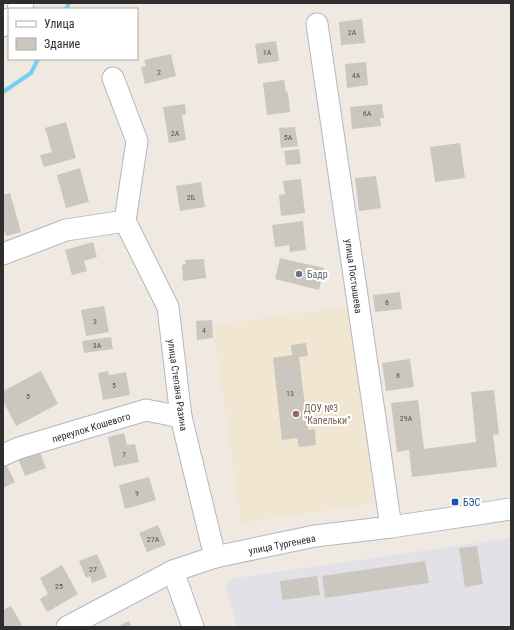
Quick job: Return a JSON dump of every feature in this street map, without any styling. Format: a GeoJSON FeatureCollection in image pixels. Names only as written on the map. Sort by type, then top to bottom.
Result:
{"type":"FeatureCollection","features":[{"type":"Feature","properties":{"kind":"street","name":"улица Постышева"},"geometry":{"type":"LineString","coordinates":[[317,24],[391,527]]}},
{"type":"Feature","properties":{"kind":"street"},"geometry":{"type":"LineString","coordinates":[[3,254],[66,230],[125,221],[137,141],[113,78]]}},
{"type":"Feature","properties":{"kind":"street","name":"улица Степана Разина"},"geometry":{"type":"LineString","coordinates":[[125,221],[168,307],[181,417],[215,557]]}},
{"type":"Feature","properties":{"kind":"street","name":"переулок Кошевого"},"geometry":{"type":"LineString","coordinates":[[3,455],[19,448],[146,410],[181,417]]}},
{"type":"Feature","properties":{"kind":"street","name":"улица Тургенева"},"geometry":{"type":"LineString","coordinates":[[67,627],[173,571],[215,557],[315,536],[391,527],[511,509]]}},
{"type":"Feature","properties":{"kind":"street"},"geometry":{"type":"LineString","coordinates":[[173,571],[194,627]]}},
{"type":"Feature","properties":{"kind":"shaded area","name":"ДОУ №3 \"Капельки\""},"geometry":{"type":"Polygon","coordinates":[[[350,306],[378,503],[241,523],[213,325],[350,306]]]}},
{"type":"Feature","properties":{"kind":"shaded area"},"geometry":{"type":"Polygon","coordinates":[[[511,538],[511,627],[237,627],[226,588],[229,579],[511,538]]]}},
{"type":"Feature","properties":{"kind":"building"},"geometry":{"type":"Polygon","coordinates":[[[362,19],[365,43],[341,45],[339,22],[362,19]]]}},
{"type":"Feature","properties":{"kind":"building"},"geometry":{"type":"Polygon","coordinates":[[[276,41],[279,61],[258,64],[255,44],[276,41]]]}},
{"type":"Feature","properties":{"kind":"building"},"geometry":{"type":"Polygon","coordinates":[[[171,54],[176,76],[145,84],[141,67],[146,66],[144,60],[171,54]]]}},
{"type":"Feature","properties":{"kind":"building"},"geometry":{"type":"Polygon","coordinates":[[[366,62],[368,85],[347,88],[345,64],[366,62]]]}},
{"type":"Feature","properties":{"kind":"building"},"geometry":{"type":"Polygon","coordinates":[[[284,80],[286,93],[288,92],[290,112],[267,115],[263,83],[284,80]]]}},
{"type":"Feature","properties":{"kind":"building"},"geometry":{"type":"Polygon","coordinates":[[[185,104],[186,114],[182,115],[186,140],[169,143],[163,107],[185,104]]]}},
{"type":"Feature","properties":{"kind":"building"},"geometry":{"type":"Polygon","coordinates":[[[382,104],[384,118],[380,118],[381,126],[352,129],[350,107],[382,104]]]}},
{"type":"Feature","properties":{"kind":"building"},"geometry":{"type":"Polygon","coordinates":[[[66,122],[76,158],[44,167],[40,155],[52,152],[45,128],[66,122]]]}},
{"type":"Feature","properties":{"kind":"building"},"geometry":{"type":"Polygon","coordinates":[[[295,127],[298,146],[281,148],[279,128],[295,127]]]}},
{"type":"Feature","properties":{"kind":"building"},"geometry":{"type":"Polygon","coordinates":[[[460,143],[465,178],[435,182],[430,147],[460,143]]]}},
{"type":"Feature","properties":{"kind":"building"},"geometry":{"type":"Polygon","coordinates":[[[299,149],[301,164],[286,165],[284,151],[299,149]]]}},
{"type":"Feature","properties":{"kind":"building"},"geometry":{"type":"Polygon","coordinates":[[[80,168],[89,202],[66,208],[57,175],[80,168]]]}},
{"type":"Feature","properties":{"kind":"building"},"geometry":{"type":"Polygon","coordinates":[[[376,176],[381,208],[359,211],[355,178],[376,176]]]}},
{"type":"Feature","properties":{"kind":"building"},"geometry":{"type":"Polygon","coordinates":[[[301,179],[305,213],[281,216],[279,195],[285,194],[283,181],[301,179]]]}},
{"type":"Feature","properties":{"kind":"building"},"geometry":{"type":"Polygon","coordinates":[[[201,182],[205,207],[180,211],[176,186],[201,182]]]}},
{"type":"Feature","properties":{"kind":"building"},"geometry":{"type":"Polygon","coordinates":[[[10,193],[21,232],[6,236],[3,227],[3,195],[10,193]]]}},
{"type":"Feature","properties":{"kind":"building"},"geometry":{"type":"Polygon","coordinates":[[[303,221],[306,250],[290,252],[289,245],[275,247],[272,225],[303,221]]]}},
{"type":"Feature","properties":{"kind":"building"},"geometry":{"type":"Polygon","coordinates":[[[93,242],[97,257],[84,261],[87,271],[72,275],[65,250],[93,242]]]}},
{"type":"Feature","properties":{"kind":"building","name":"Бадр"},"geometry":{"type":"Polygon","coordinates":[[[280,258],[324,268],[319,290],[275,279],[280,258]]]}},
{"type":"Feature","properties":{"kind":"building"},"geometry":{"type":"Polygon","coordinates":[[[204,259],[206,278],[183,281],[182,265],[186,264],[185,260],[204,259]]]}},
{"type":"Feature","properties":{"kind":"building"},"geometry":{"type":"Polygon","coordinates":[[[400,292],[402,309],[375,312],[373,295],[400,292]]]}},
{"type":"Feature","properties":{"kind":"building"},"geometry":{"type":"Polygon","coordinates":[[[104,306],[109,332],[86,336],[81,310],[104,306]]]}},
{"type":"Feature","properties":{"kind":"building"},"geometry":{"type":"Polygon","coordinates":[[[212,320],[213,338],[197,340],[196,321],[212,320]]]}},
{"type":"Feature","properties":{"kind":"building"},"geometry":{"type":"Polygon","coordinates":[[[111,337],[113,349],[84,353],[82,341],[111,337]]]}},
{"type":"Feature","properties":{"kind":"building"},"geometry":{"type":"Polygon","coordinates":[[[306,343],[308,356],[299,357],[308,430],[315,429],[316,445],[299,447],[297,438],[282,440],[273,358],[292,355],[291,345],[306,343]]]}},
{"type":"Feature","properties":{"kind":"building"},"geometry":{"type":"Polygon","coordinates":[[[410,359],[414,387],[386,391],[382,363],[410,359]]]}},
{"type":"Feature","properties":{"kind":"building"},"geometry":{"type":"Polygon","coordinates":[[[41,371],[58,404],[16,426],[3,401],[3,391],[41,371]]]}},
{"type":"Feature","properties":{"kind":"building"},"geometry":{"type":"Polygon","coordinates":[[[108,371],[109,375],[126,372],[130,395],[103,400],[98,373],[108,371]]]}},
{"type":"Feature","properties":{"kind":"building"},"geometry":{"type":"Polygon","coordinates":[[[494,390],[499,434],[493,435],[497,467],[412,477],[409,450],[397,452],[391,403],[418,400],[424,449],[476,442],[471,392],[494,390]]]}},
{"type":"Feature","properties":{"kind":"building"},"geometry":{"type":"Polygon","coordinates":[[[124,433],[127,445],[135,444],[139,462],[114,467],[108,437],[124,433]]]}},
{"type":"Feature","properties":{"kind":"building"},"geometry":{"type":"Polygon","coordinates":[[[37,445],[46,468],[25,476],[16,454],[37,445]]]}},
{"type":"Feature","properties":{"kind":"building"},"geometry":{"type":"Polygon","coordinates":[[[3,458],[15,482],[3,488],[3,458]]]}},
{"type":"Feature","properties":{"kind":"building"},"geometry":{"type":"Polygon","coordinates":[[[149,477],[156,500],[125,509],[119,485],[149,477]]]}},
{"type":"Feature","properties":{"kind":"building"},"geometry":{"type":"Polygon","coordinates":[[[158,525],[166,545],[147,552],[139,533],[158,525]]]}},
{"type":"Feature","properties":{"kind":"building"},"geometry":{"type":"Polygon","coordinates":[[[477,546],[483,584],[465,587],[459,548],[477,546]]]}},
{"type":"Feature","properties":{"kind":"building"},"geometry":{"type":"Polygon","coordinates":[[[97,554],[107,577],[92,583],[90,576],[86,578],[79,561],[97,554]]]}},
{"type":"Feature","properties":{"kind":"building"},"geometry":{"type":"Polygon","coordinates":[[[425,561],[429,583],[325,598],[322,576],[425,561]]]}},
{"type":"Feature","properties":{"kind":"building"},"geometry":{"type":"Polygon","coordinates":[[[62,565],[78,594],[47,612],[40,599],[48,594],[40,578],[62,565]]]}},
{"type":"Feature","properties":{"kind":"building"},"geometry":{"type":"Polygon","coordinates":[[[317,576],[320,595],[282,600],[280,581],[317,576]]]}},
{"type":"Feature","properties":{"kind":"building"},"geometry":{"type":"Polygon","coordinates":[[[11,606],[22,625],[18,627],[3,627],[3,610],[11,606]]]}},
{"type":"Feature","properties":{"kind":"building"},"geometry":{"type":"Polygon","coordinates":[[[129,621],[132,627],[116,627],[129,621]]]}},
{"type":"Feature","properties":{"kind":"waterway"},"geometry":{"type":"LineString","coordinates":[[66,8],[69,3]]}},
{"type":"Feature","properties":{"kind":"waterway"},"geometry":{"type":"LineString","coordinates":[[3,92],[31,73],[38,60]]}},
{"type":"Feature","properties":{"kind":"place","name":"Бадр"},"geometry":{"type":"Point","coordinates":[299,274]}},
{"type":"Feature","properties":{"kind":"place","name":"ДОУ №3 \"Капельки\""},"geometry":{"type":"Point","coordinates":[296,414]}},
{"type":"Feature","properties":{"kind":"place","name":"БЭС"},"geometry":{"type":"Point","coordinates":[455,502]}}]}
